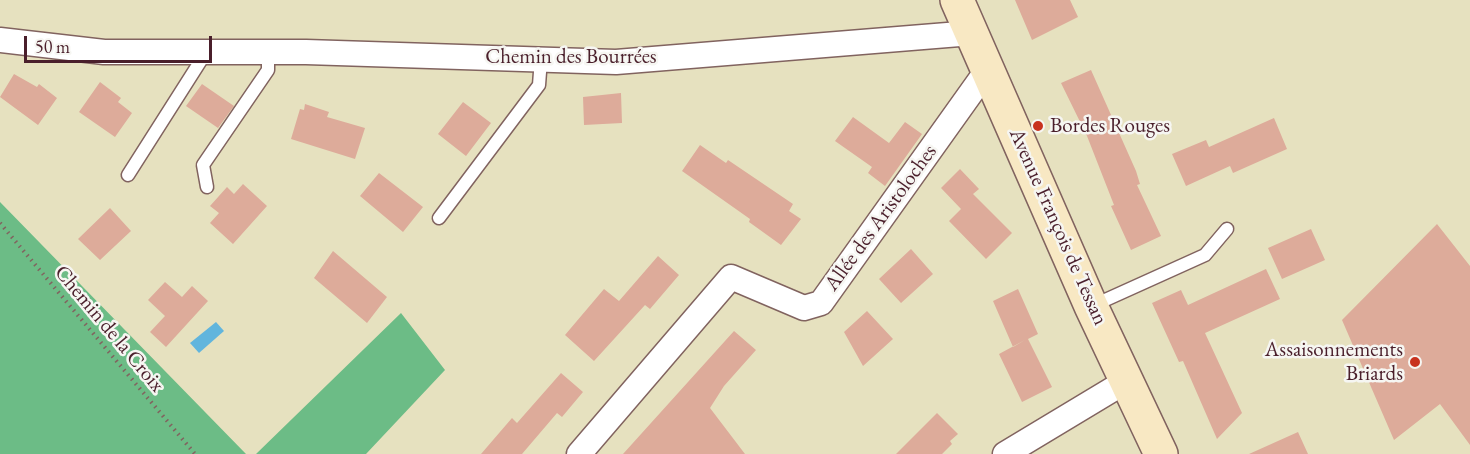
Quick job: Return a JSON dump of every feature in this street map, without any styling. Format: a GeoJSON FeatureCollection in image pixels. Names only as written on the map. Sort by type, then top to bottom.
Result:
{"type":"FeatureCollection","features":[{"type":"Feature","properties":{"kind":"street","name":"Avenue François de Tessan"},"geometry":{"type":"LineString","coordinates":[[957,0],[1091,306],[1128,380],[1161,454]]}},
{"type":"Feature","properties":{"kind":"street","name":"Chemin des Bourrées"},"geometry":{"type":"LineString","coordinates":[[0,40],[104,52],[268,53],[616,62],[972,33]]}},
{"type":"Feature","properties":{"kind":"street","name":"Allée des Aristoloches"},"geometry":{"type":"LineString","coordinates":[[579,454],[731,277],[804,309],[821,303],[988,69]]}},
{"type":"Feature","properties":{"kind":"street"},"geometry":{"type":"LineString","coordinates":[[1005,454],[1128,380]]}},
{"type":"Feature","properties":{"kind":"lane"},"geometry":{"type":"LineString","coordinates":[[207,187],[203,165],[268,70],[268,53]]}},
{"type":"Feature","properties":{"kind":"lane"},"geometry":{"type":"LineString","coordinates":[[128,175],[205,54]]}},
{"type":"Feature","properties":{"kind":"lane"},"geometry":{"type":"LineString","coordinates":[[439,218],[539,85],[541,59]]}},
{"type":"Feature","properties":{"kind":"lane"},"geometry":{"type":"LineString","coordinates":[[1091,306],[1205,255],[1227,229]]}},
{"type":"Feature","properties":{"kind":"path","name":"Chemin de la Croix"},"geometry":{"type":"LineString","coordinates":[[0,223],[195,454]]}},
{"type":"Feature","properties":{"kind":"green space"},"geometry":{"type":"Polygon","coordinates":[[[0,202],[246,454],[0,454],[0,202]]]}},
{"type":"Feature","properties":{"kind":"green space"},"geometry":{"type":"Polygon","coordinates":[[[401,313],[445,370],[366,454],[256,454],[401,313]]]}},
{"type":"Feature","properties":{"kind":"water"},"geometry":{"type":"Polygon","coordinates":[[[216,322],[224,331],[199,353],[190,343],[216,322]]]}},
{"type":"Feature","properties":{"kind":"building"},"geometry":{"type":"Polygon","coordinates":[[[1015,0],[1070,0],[1078,17],[1032,40],[1015,0]]]}},
{"type":"Feature","properties":{"kind":"building"},"geometry":{"type":"Polygon","coordinates":[[[1091,70],[1136,171],[1140,184],[1137,185],[1161,236],[1131,250],[1111,206],[1114,205],[1087,136],[1061,83],[1091,70]]]}},
{"type":"Feature","properties":{"kind":"building"},"geometry":{"type":"Polygon","coordinates":[[[14,74],[37,87],[39,84],[57,98],[38,125],[0,97],[14,74]]]}},
{"type":"Feature","properties":{"kind":"building"},"geometry":{"type":"Polygon","coordinates":[[[100,82],[121,98],[118,102],[132,113],[115,137],[79,112],[100,82]]]}},
{"type":"Feature","properties":{"kind":"building"},"geometry":{"type":"Polygon","coordinates":[[[202,84],[234,106],[218,128],[186,106],[202,84]]]}},
{"type":"Feature","properties":{"kind":"building"},"geometry":{"type":"Polygon","coordinates":[[[621,93],[622,123],[584,125],[583,97],[621,93]]]}},
{"type":"Feature","properties":{"kind":"building"},"geometry":{"type":"Polygon","coordinates":[[[463,102],[491,123],[466,156],[438,134],[463,102]]]}},
{"type":"Feature","properties":{"kind":"building"},"geometry":{"type":"Polygon","coordinates":[[[305,104],[329,112],[327,117],[365,128],[355,159],[291,139],[300,109],[304,110],[305,104]]]}},
{"type":"Feature","properties":{"kind":"building"},"geometry":{"type":"Polygon","coordinates":[[[853,117],[889,143],[905,122],[922,134],[885,186],[868,173],[872,167],[835,141],[853,117]]]}},
{"type":"Feature","properties":{"kind":"building"},"geometry":{"type":"Polygon","coordinates":[[[1274,118],[1287,149],[1233,173],[1230,166],[1186,186],[1172,154],[1206,140],[1209,147],[1274,118]]]}},
{"type":"Feature","properties":{"kind":"building"},"geometry":{"type":"Polygon","coordinates":[[[700,145],[726,163],[728,160],[793,204],[789,211],[801,219],[781,245],[749,222],[750,219],[682,171],[700,145]]]}},
{"type":"Feature","properties":{"kind":"building"},"geometry":{"type":"Polygon","coordinates":[[[960,169],[979,189],[973,194],[1012,233],[986,259],[949,221],[961,209],[941,188],[960,169]]]}},
{"type":"Feature","properties":{"kind":"building"},"geometry":{"type":"Polygon","coordinates":[[[379,173],[423,207],[403,232],[360,196],[379,173]]]}},
{"type":"Feature","properties":{"kind":"building"},"geometry":{"type":"Polygon","coordinates":[[[243,184],[267,206],[233,244],[210,223],[219,213],[210,206],[227,187],[234,194],[243,184]]]}},
{"type":"Feature","properties":{"kind":"building"},"geometry":{"type":"Polygon","coordinates":[[[110,208],[131,231],[100,260],[78,239],[110,208]]]}},
{"type":"Feature","properties":{"kind":"building","name":"Assaisonnements Briards"},"geometry":{"type":"Polygon","coordinates":[[[1437,224],[1470,266],[1470,445],[1440,404],[1394,440],[1342,320],[1437,224]]]}},
{"type":"Feature","properties":{"kind":"building"},"geometry":{"type":"Polygon","coordinates":[[[1311,229],[1325,260],[1282,279],[1268,248],[1311,229]]]}},
{"type":"Feature","properties":{"kind":"building"},"geometry":{"type":"Polygon","coordinates":[[[911,249],[933,274],[901,303],[879,279],[911,249]]]}},
{"type":"Feature","properties":{"kind":"building"},"geometry":{"type":"Polygon","coordinates":[[[333,251],[387,297],[367,323],[314,278],[333,251]]]}},
{"type":"Feature","properties":{"kind":"building"},"geometry":{"type":"Polygon","coordinates":[[[658,256],[679,275],[650,309],[645,305],[594,361],[565,335],[604,289],[619,301],[658,256]]]}},
{"type":"Feature","properties":{"kind":"building"},"geometry":{"type":"Polygon","coordinates":[[[1266,269],[1280,299],[1205,333],[1242,413],[1217,439],[1183,361],[1179,362],[1152,303],[1181,290],[1188,305],[1266,269]]]}},
{"type":"Feature","properties":{"kind":"building"},"geometry":{"type":"Polygon","coordinates":[[[165,282],[182,297],[192,286],[208,301],[166,347],[150,332],[165,316],[148,300],[165,282]]]}},
{"type":"Feature","properties":{"kind":"building"},"geometry":{"type":"Polygon","coordinates":[[[1018,289],[1038,334],[1028,339],[1052,387],[1022,402],[999,354],[1013,347],[993,301],[1018,289]]]}},
{"type":"Feature","properties":{"kind":"building"},"geometry":{"type":"Polygon","coordinates":[[[867,311],[893,339],[863,366],[844,332],[867,311]]]}},
{"type":"Feature","properties":{"kind":"building"},"geometry":{"type":"Polygon","coordinates":[[[734,331],[756,350],[724,386],[710,408],[745,454],[623,454],[734,331]]]}},
{"type":"Feature","properties":{"kind":"building"},"geometry":{"type":"Polygon","coordinates":[[[561,373],[583,392],[562,417],[557,413],[522,454],[481,454],[512,418],[517,423],[561,373]]]}},
{"type":"Feature","properties":{"kind":"building"},"geometry":{"type":"Polygon","coordinates":[[[937,413],[958,434],[950,441],[952,444],[942,454],[896,454],[937,413]]]}},
{"type":"Feature","properties":{"kind":"building"},"geometry":{"type":"Polygon","coordinates":[[[1298,432],[1308,454],[1249,454],[1298,432]]]}},
{"type":"Feature","properties":{"kind":"place","name":"Bordes Rouges"},"geometry":{"type":"Point","coordinates":[1038,126]}},
{"type":"Feature","properties":{"kind":"place","name":"Assaisonnements Briards"},"geometry":{"type":"Point","coordinates":[1415,362]}}]}
